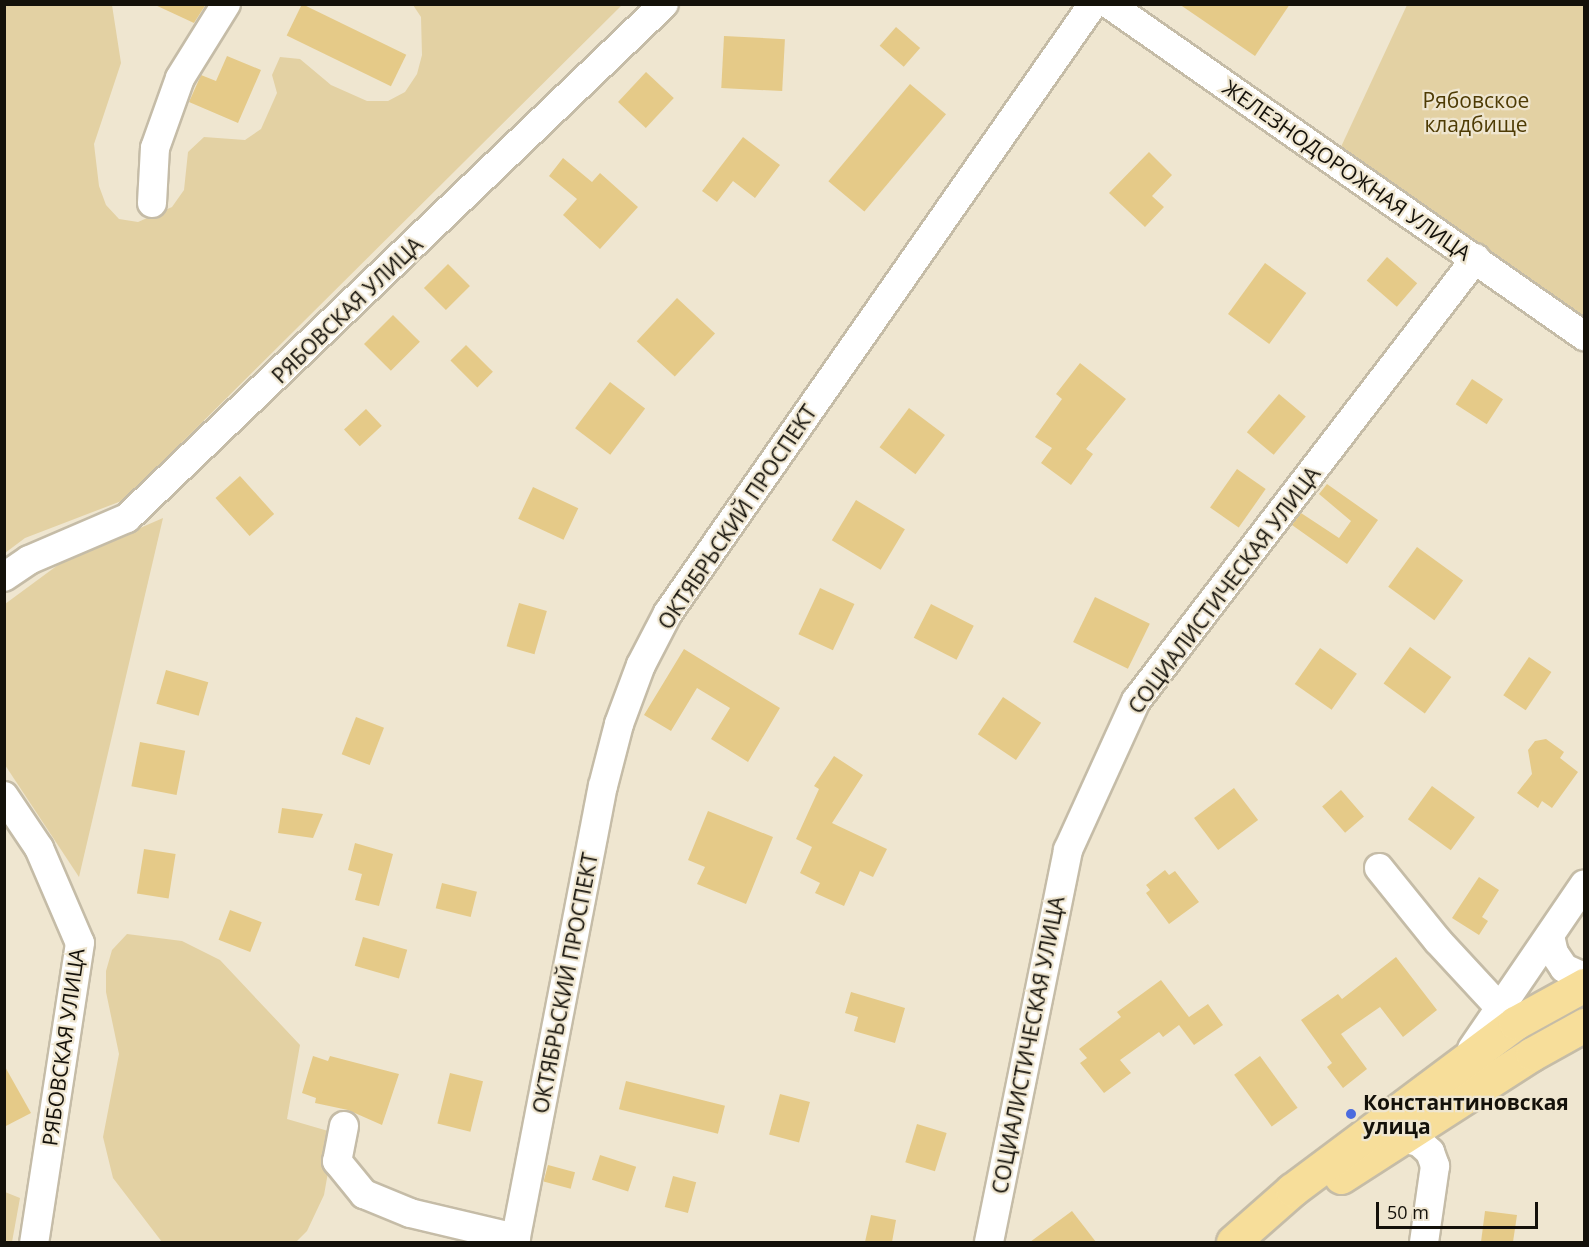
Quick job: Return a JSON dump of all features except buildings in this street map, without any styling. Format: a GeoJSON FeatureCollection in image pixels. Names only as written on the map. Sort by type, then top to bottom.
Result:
{"type":"FeatureCollection","features":[{"type":"Feature","properties":{"kind":"main road"},"geometry":{"type":"LineString","coordinates":[[1242,1236],[1292,1190],[1515,1023],[1584,986]]}},
{"type":"Feature","properties":{"kind":"main road"},"geometry":{"type":"LineString","coordinates":[[1242,1236],[1299,1206],[1391,1143],[1584,1025]]}},
{"type":"Feature","properties":{"kind":"street"},"geometry":{"type":"LineString","coordinates":[[152,203],[155,148],[180,78],[226,4]]}},
{"type":"Feature","properties":{"kind":"street","name":"РЯБОВСКАЯ УЛИЦА"},"geometry":{"type":"LineString","coordinates":[[4,578],[29,560],[127,518],[664,4]]}},
{"type":"Feature","properties":{"kind":"street","name":"ОКТЯБРЬСКИЙ ПРОСПЕКТ"},"geometry":{"type":"LineString","coordinates":[[515,1240],[603,786],[619,724],[641,665],[668,613],[1093,4]]}},
{"type":"Feature","properties":{"kind":"street","name":"ЖЕЛЕЗНОДОРОЖНАЯ УЛИЦА"},"geometry":{"type":"LineString","coordinates":[[1109,4],[1476,258],[1584,336]]}},
{"type":"Feature","properties":{"kind":"street","name":"СОЦИАЛИСТИЧЕСКАЯ УЛИЦА"},"geometry":{"type":"LineString","coordinates":[[989,1242],[1068,850],[1136,700],[1476,258]]}},
{"type":"Feature","properties":{"kind":"street","name":"РЯБОВСКАЯ УЛИЦА"},"geometry":{"type":"LineString","coordinates":[[4,796],[39,848],[80,943],[34,1242]]}},
{"type":"Feature","properties":{"kind":"street"},"geometry":{"type":"LineString","coordinates":[[1379,868],[1438,941],[1501,1009]]}},
{"type":"Feature","properties":{"kind":"street"},"geometry":{"type":"LineString","coordinates":[[1464,1061],[1584,885]]}},
{"type":"Feature","properties":{"kind":"street"},"geometry":{"type":"LineString","coordinates":[[1550,936],[1554,953],[1564,968],[1584,977]]}},
{"type":"Feature","properties":{"kind":"street"},"geometry":{"type":"LineString","coordinates":[[344,1126],[337,1161],[364,1194],[410,1214],[515,1240]]}},
{"type":"Feature","properties":{"kind":"street"},"geometry":{"type":"LineString","coordinates":[[1391,1143],[1405,1139],[1419,1143],[1430,1152],[1435,1166],[1424,1242]]}},
{"type":"Feature","properties":{"kind":"green space"},"geometry":{"type":"Polygon","coordinates":[[[5,5],[112,5],[121,63],[94,144],[99,186],[106,205],[119,219],[138,222],[172,207],[184,190],[188,152],[204,137],[245,140],[261,129],[277,93],[272,75],[280,57],[300,59],[331,85],[367,101],[388,101],[405,92],[417,74],[422,55],[421,17],[413,5],[622,5],[124,500],[25,538],[5,553],[5,5]]]}},
{"type":"Feature","properties":{"kind":"green space","name":"Рябовское кладбище"},"geometry":{"type":"Polygon","coordinates":[[[1407,5],[1584,5],[1584,319],[1340,149],[1407,5]]]}},
{"type":"Feature","properties":{"kind":"green space"},"geometry":{"type":"Polygon","coordinates":[[[163,518],[79,877],[5,765],[5,604],[62,562],[163,518]]]}},
{"type":"Feature","properties":{"kind":"green space"},"geometry":{"type":"Polygon","coordinates":[[[127,934],[182,941],[220,960],[300,1045],[287,1119],[335,1133],[324,1195],[307,1231],[296,1242],[162,1242],[113,1178],[103,1137],[119,1054],[106,992],[106,971],[112,950],[127,934]]]}},
{"type":"Feature","properties":{"kind":"green space"},"geometry":{"type":"Polygon","coordinates":[[[5,1192],[20,1198],[12,1242],[5,1242],[5,1192]]]}},
{"type":"Feature","properties":{"kind":"place","name":"Константиновская улица"},"geometry":{"type":"Point","coordinates":[1351,1114]}}]}
